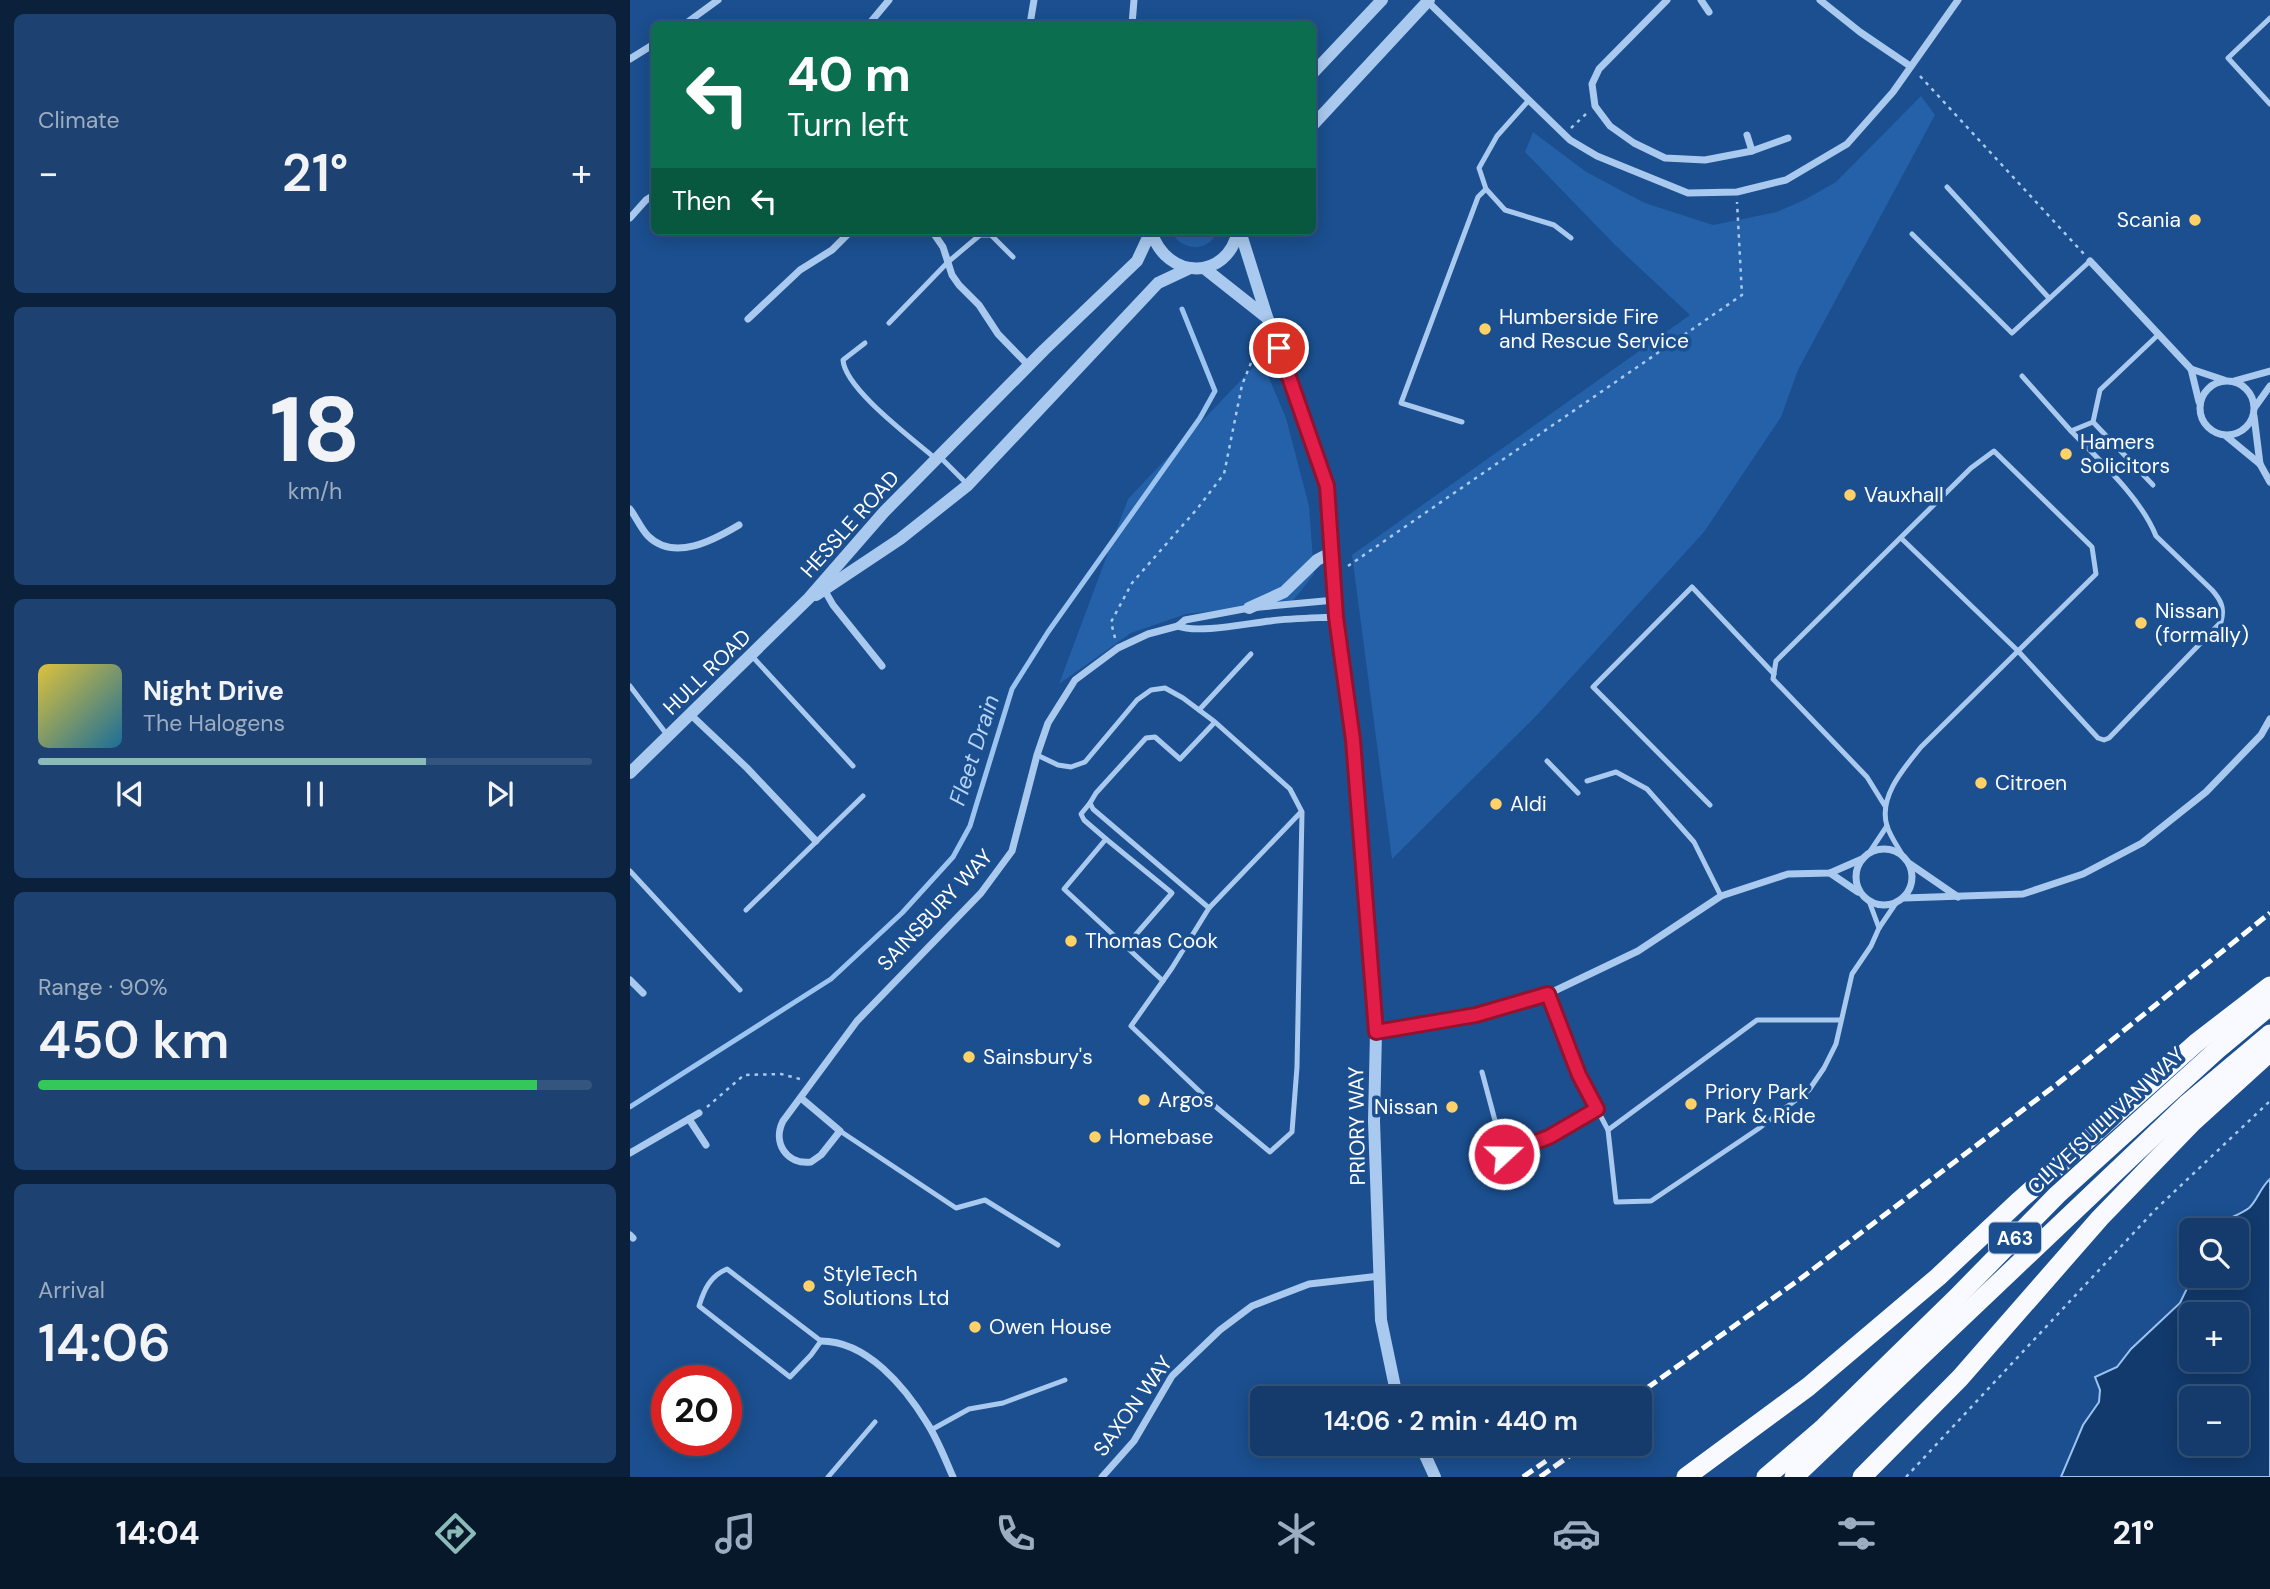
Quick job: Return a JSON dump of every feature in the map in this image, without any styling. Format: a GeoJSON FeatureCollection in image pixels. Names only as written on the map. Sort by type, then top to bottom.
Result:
{"type":"FeatureCollection","features":[{"type":"Feature","properties":{"kind":"highway"},"geometry":{"type":"LineString","coordinates":[[1686,1477],[1808,1387],[1938,1277],[2196,1043],[2270,986]]}},
{"type":"Feature","properties":{"kind":"highway","name":"CLIVE SULLIVAN WAY"},"geometry":{"type":"LineString","coordinates":[[1766,1477],[1822,1429],[2057,1195],[2217,1050],[2270,1006]]}},
{"type":"Feature","properties":{"kind":"highway","name":"CLIVE SULLIVAN WAY"},"geometry":{"type":"LineString","coordinates":[[1794,1477],[2188,1103],[2270,1034]]}},
{"type":"Feature","properties":{"kind":"highway"},"geometry":{"type":"LineString","coordinates":[[1862,1477],[1960,1378],[2109,1209],[2193,1122],[2270,1052]]}},
{"type":"Feature","properties":{"kind":"street"},"geometry":{"type":"LineString","coordinates":[[689,21],[718,0]]}},
{"type":"Feature","properties":{"kind":"street"},"geometry":{"type":"LineString","coordinates":[[872,21],[889,0]]}},
{"type":"Feature","properties":{"kind":"street"},"geometry":{"type":"LineString","coordinates":[[1030,21],[1034,0]]}},
{"type":"Feature","properties":{"kind":"street"},"geometry":{"type":"LineString","coordinates":[[1132,21],[1134,0]]}},
{"type":"Feature","properties":{"kind":"street"},"geometry":{"type":"LineString","coordinates":[[1316,70],[1381,0]]}},
{"type":"Feature","properties":{"kind":"street"},"geometry":{"type":"LineString","coordinates":[[1316,123],[1428,0],[1570,140],[1597,156],[1688,193],[1737,192],[1786,180],[1847,144],[1893,92],[1958,0]]}},
{"type":"Feature","properties":{"kind":"street"},"geometry":{"type":"LineString","coordinates":[[1667,0],[1599,69],[1592,84],[1595,106],[1610,126],[1633,143],[1665,158],[1705,160],[1752,151],[1788,138]]}},
{"type":"Feature","properties":{"kind":"street"},"geometry":{"type":"LineString","coordinates":[[1701,0],[1709,12]]}},
{"type":"Feature","properties":{"kind":"street"},"geometry":{"type":"LineString","coordinates":[[1820,0],[1860,32],[1910,66]]}},
{"type":"Feature","properties":{"kind":"street"},"geometry":{"type":"LineString","coordinates":[[630,59],[651,46]]}},
{"type":"Feature","properties":{"kind":"street"},"geometry":{"type":"LineString","coordinates":[[1747,135],[1752,151]]}},
{"type":"Feature","properties":{"kind":"street"},"geometry":{"type":"LineString","coordinates":[[630,218],[651,197]]}},
{"type":"Feature","properties":{"kind":"street"},"geometry":{"type":"LineString","coordinates":[[748,319],[800,270],[832,250],[847,235]]}},
{"type":"Feature","properties":{"kind":"street"},"geometry":{"type":"LineString","coordinates":[[936,235],[940,239],[951,275],[958,285],[979,304],[998,334],[1029,366]]}},
{"type":"Feature","properties":{"kind":"street","name":"HESSLE ROAD"},"geometry":{"type":"LineString","coordinates":[[809,598],[884,512],[937,457],[1137,261],[1149,235]]}},
{"type":"Feature","properties":{"kind":"street"},"geometry":{"type":"LineString","coordinates":[[1152,235],[1164,256],[1176,264],[1190,268],[1204,268],[1218,262],[1229,253],[1238,235]]}},
{"type":"Feature","properties":{"kind":"street","name":"PRIORY WAY"},"geometry":{"type":"LineString","coordinates":[[1240,235],[1327,486],[1336,617],[1353,740],[1376,1032],[1374,1121],[1381,1320],[1395,1386]]}},
{"type":"Feature","properties":{"kind":"street"},"geometry":{"type":"LineString","coordinates":[[2090,261],[2191,369],[2200,413],[2209,429],[2226,436],[2260,464],[2270,482]]}},
{"type":"Feature","properties":{"kind":"street","name":"HESSLE ROAD"},"geometry":{"type":"LineString","coordinates":[[809,598],[825,591],[900,539],[968,485],[1158,284],[1190,268]]}},
{"type":"Feature","properties":{"kind":"street"},"geometry":{"type":"LineString","coordinates":[[1204,268],[1267,317]]}},
{"type":"Feature","properties":{"kind":"street"},"geometry":{"type":"LineString","coordinates":[[2191,369],[2234,381],[2249,390],[2255,407],[2260,464]]}},
{"type":"Feature","properties":{"kind":"street"},"geometry":{"type":"LineString","coordinates":[[2234,381],[2270,371]]}},
{"type":"Feature","properties":{"kind":"street"},"geometry":{"type":"LineString","coordinates":[[2200,404],[2208,388],[2224,380]]}},
{"type":"Feature","properties":{"kind":"street"},"geometry":{"type":"LineString","coordinates":[[2255,407],[2270,386]]}},
{"type":"Feature","properties":{"kind":"street"},"geometry":{"type":"LineString","coordinates":[[2226,436],[2243,430],[2254,416]]}},
{"type":"Feature","properties":{"kind":"street"},"geometry":{"type":"LineString","coordinates":[[630,509],[648,536],[664,547],[690,547],[717,538],[739,525]]}},
{"type":"Feature","properties":{"kind":"street"},"geometry":{"type":"LineString","coordinates":[[1249,608],[1284,592],[1317,560],[1332,552]]}},
{"type":"Feature","properties":{"kind":"street"},"geometry":{"type":"LineString","coordinates":[[825,591],[833,605],[882,666]]}},
{"type":"Feature","properties":{"kind":"street","name":"HULL ROAD"},"geometry":{"type":"LineString","coordinates":[[630,773],[809,598]]}},
{"type":"Feature","properties":{"kind":"street","name":"SAINSBURY WAY"},"geometry":{"type":"LineString","coordinates":[[1178,626],[1191,618],[1249,608],[1335,600]]}},
{"type":"Feature","properties":{"kind":"street","name":"SAINSBURY WAY"},"geometry":{"type":"LineString","coordinates":[[800,1098],[857,1021],[981,893],[1012,851],[1048,723],[1075,680],[1118,648],[1148,634],[1178,626],[1200,628],[1336,617]]}},
{"type":"Feature","properties":{"kind":"street"},"geometry":{"type":"LineString","coordinates":[[691,715],[747,768],[816,841]]}},
{"type":"Feature","properties":{"kind":"street"},"geometry":{"type":"LineString","coordinates":[[1904,898],[2023,894],[2083,874],[2142,843],[2206,792],[2261,735],[2270,719]]}},
{"type":"Feature","properties":{"kind":"street"},"geometry":{"type":"LineString","coordinates":[[1376,1032],[1476,1015],[1548,994],[1638,951],[1721,896],[1788,874],[1830,873],[1862,859],[1869,853],[1886,849],[1903,856],[1909,863],[1959,897]]}},
{"type":"Feature","properties":{"kind":"street"},"geometry":{"type":"LineString","coordinates":[[1862,859],[1856,877],[1862,894]]}},
{"type":"Feature","properties":{"kind":"street"},"geometry":{"type":"LineString","coordinates":[[1830,873],[1869,901],[1887,906],[1904,898],[1910,890],[1913,881],[1909,863]]}},
{"type":"Feature","properties":{"kind":"street"},"geometry":{"type":"LineString","coordinates":[[631,983],[643,993]]}},
{"type":"Feature","properties":{"kind":"street"},"geometry":{"type":"LineString","coordinates":[[800,1098],[840,1131],[811,1163],[799,1162],[789,1157],[781,1149],[779,1141],[779,1128],[800,1098]]}},
{"type":"Feature","properties":{"kind":"street"},"geometry":{"type":"LineString","coordinates":[[630,1153],[699,1114]]}},
{"type":"Feature","properties":{"kind":"street"},"geometry":{"type":"LineString","coordinates":[[689,1119],[706,1145]]}},
{"type":"Feature","properties":{"kind":"street","name":"SAXON WAY"},"geometry":{"type":"LineString","coordinates":[[1102,1477],[1134,1441],[1172,1376],[1220,1330],[1252,1306],[1309,1284],[1380,1276]]}},
{"type":"Feature","properties":{"kind":"street"},"geometry":{"type":"LineString","coordinates":[[821,1341],[836,1341],[862,1352],[895,1381],[931,1430],[953,1477]]}},
{"type":"Feature","properties":{"kind":"street"},"geometry":{"type":"LineString","coordinates":[[1425,1456],[1435,1477]]}},
{"type":"Feature","properties":{"kind":"lane"},"geometry":{"type":"LineString","coordinates":[[2270,18],[2228,58],[2270,104]]}},
{"type":"Feature","properties":{"kind":"lane"},"geometry":{"type":"LineString","coordinates":[[1530,100],[1497,136],[1479,169],[1486,189],[1505,210],[1554,225],[1571,238]]}},
{"type":"Feature","properties":{"kind":"lane"},"geometry":{"type":"LineString","coordinates":[[1947,187],[2049,298]]}},
{"type":"Feature","properties":{"kind":"lane"},"geometry":{"type":"LineString","coordinates":[[1462,422],[1401,403],[1478,197],[1486,189]]}},
{"type":"Feature","properties":{"kind":"lane"},"geometry":{"type":"LineString","coordinates":[[1912,234],[2012,333],[2090,261]]}},
{"type":"Feature","properties":{"kind":"lane"},"geometry":{"type":"LineString","coordinates":[[889,323],[948,262],[981,235],[991,235],[1013,257]]}},
{"type":"Feature","properties":{"kind":"lane"},"geometry":{"type":"LineString","coordinates":[[2093,422],[2100,390],[2159,334]]}},
{"type":"Feature","properties":{"kind":"lane"},"geometry":{"type":"LineString","coordinates":[[865,343],[843,360],[846,374],[857,390],[968,485]]}},
{"type":"Feature","properties":{"kind":"lane"},"geometry":{"type":"LineString","coordinates":[[1901,538],[2018,651],[2098,738],[2104,740],[2109,738],[2221,622],[2223,615],[2220,599],[2156,536],[2152,525],[2131,497],[2022,376]]}},
{"type":"Feature","properties":{"kind":"lane"},"geometry":{"type":"LineString","coordinates":[[2071,431],[2093,422]]}},
{"type":"Feature","properties":{"kind":"lane"},"geometry":{"type":"LineString","coordinates":[[2093,422],[2153,485]]}},
{"type":"Feature","properties":{"kind":"lane"},"geometry":{"type":"LineString","coordinates":[[1885,806],[1899,774],[1921,747],[2096,574],[2092,547],[1994,451],[1971,468],[1776,661],[1773,678],[1867,777],[1885,806],[1887,826],[1903,856]]}},
{"type":"Feature","properties":{"kind":"lane"},"geometry":{"type":"LineString","coordinates":[[1710,805],[1593,687],[1692,587],[1774,674]]}},
{"type":"Feature","properties":{"kind":"lane"},"geometry":{"type":"LineString","coordinates":[[1199,710],[1251,654]]}},
{"type":"Feature","properties":{"kind":"lane"},"geometry":{"type":"LineString","coordinates":[[751,655],[853,766]]}},
{"type":"Feature","properties":{"kind":"lane"},"geometry":{"type":"LineString","coordinates":[[630,685],[668,736]]}},
{"type":"Feature","properties":{"kind":"lane"},"geometry":{"type":"LineString","coordinates":[[1037,755],[1058,765],[1071,767],[1085,762],[1136,700],[1151,691],[1165,688],[1215,722],[1290,789],[1302,812],[1297,1067],[1292,1132],[1270,1152],[1216,1107],[1131,1026],[1209,908],[1302,812]]}},
{"type":"Feature","properties":{"kind":"lane"},"geometry":{"type":"LineString","coordinates":[[1125,947],[1172,894],[1084,820],[1081,814],[1096,793],[1146,738],[1155,737],[1180,759],[1215,722]]}},
{"type":"Feature","properties":{"kind":"lane"},"geometry":{"type":"LineString","coordinates":[[1547,761],[1578,793]]}},
{"type":"Feature","properties":{"kind":"lane"},"geometry":{"type":"LineString","coordinates":[[1587,781],[1616,772],[1647,789],[1693,842],[1721,896]]}},
{"type":"Feature","properties":{"kind":"lane"},"geometry":{"type":"LineString","coordinates":[[746,910],[863,796]]}},
{"type":"Feature","properties":{"kind":"lane"},"geometry":{"type":"LineString","coordinates":[[1090,803],[1093,809],[1209,908]]}},
{"type":"Feature","properties":{"kind":"lane"},"geometry":{"type":"LineString","coordinates":[[1869,853],[1887,826]]}},
{"type":"Feature","properties":{"kind":"lane"},"geometry":{"type":"LineString","coordinates":[[1106,839],[1064,889],[1163,981]]}},
{"type":"Feature","properties":{"kind":"lane"},"geometry":{"type":"LineString","coordinates":[[630,871],[740,990]]}},
{"type":"Feature","properties":{"kind":"lane"},"geometry":{"type":"LineString","coordinates":[[1869,901],[1879,928]]}},
{"type":"Feature","properties":{"kind":"lane"},"geometry":{"type":"LineString","coordinates":[[1548,994],[1579,1075],[1608,1130],[1616,1202],[1651,1201],[1758,1129],[1809,1090],[1836,1044],[1852,974],[1896,903]]}},
{"type":"Feature","properties":{"kind":"lane"},"geometry":{"type":"LineString","coordinates":[[1608,1130],[1757,1020],[1840,1020]]}},
{"type":"Feature","properties":{"kind":"lane"},"geometry":{"type":"LineString","coordinates":[[1482,1072],[1504,1154],[1549,1137],[1597,1109]]}},
{"type":"Feature","properties":{"kind":"lane"},"geometry":{"type":"LineString","coordinates":[[840,1131],[956,1208],[985,1200],[1058,1245]]}},
{"type":"Feature","properties":{"kind":"lane"},"geometry":{"type":"LineString","coordinates":[[727,1269],[821,1341],[790,1377],[699,1306],[705,1289],[718,1273],[727,1269]]}},
{"type":"Feature","properties":{"kind":"lane"},"geometry":{"type":"LineString","coordinates":[[931,1430],[969,1409],[1003,1403],[1065,1380]]}},
{"type":"Feature","properties":{"kind":"lane"},"geometry":{"type":"LineString","coordinates":[[828,1477],[874,1422]]}},
{"type":"Feature","properties":{"kind":"path"},"geometry":{"type":"LineString","coordinates":[[1910,66],[2090,261]]}},
{"type":"Feature","properties":{"kind":"path"},"geometry":{"type":"LineString","coordinates":[[1565,134],[1595,106]]}},
{"type":"Feature","properties":{"kind":"path"},"geometry":{"type":"LineString","coordinates":[[1334,576],[1742,295],[1737,192]]}},
{"type":"Feature","properties":{"kind":"path"},"geometry":{"type":"LineString","coordinates":[[1118,648],[1111,622],[1132,583],[1224,474],[1242,385],[1257,348],[1273,332]]}},
{"type":"Feature","properties":{"kind":"path"},"geometry":{"type":"LineString","coordinates":[[699,1114],[744,1075],[781,1074],[812,1082]]}},
{"type":"Feature","properties":{"kind":"path"},"geometry":{"type":"LineString","coordinates":[[1906,1477],[2155,1210],[2270,1101]]}},
{"type":"Feature","properties":{"kind":"shaded area"},"geometry":{"type":"Polygon","coordinates":[[[1921,96],[1935,115],[1798,370],[1781,417],[1704,532],[1537,715],[1392,859],[1352,555],[1690,315],[1615,245],[1525,152],[1533,132],[1585,171],[1645,203],[1713,225],[1777,212],[1836,182],[1921,96]]]}},
{"type":"Feature","properties":{"kind":"shaded area"},"geometry":{"type":"Polygon","coordinates":[[[1173,235],[1216,235],[1208,243],[1195,247],[1173,235]]]}},
{"type":"Feature","properties":{"kind":"shaded area"},"geometry":{"type":"Polygon","coordinates":[[[1261,359],[1286,418],[1309,506],[1314,574],[1292,602],[1186,614],[1131,633],[1059,684],[1128,499],[1261,359]]]}},
{"type":"Feature","properties":{"kind":"shaded area"},"geometry":{"type":"Polygon","coordinates":[[[2270,1179],[2270,1477],[2061,1477],[2083,1425],[2099,1402],[2100,1390],[2095,1377],[2117,1367],[2131,1349],[2179,1304],[2179,1372],[2249,1372],[2249,1302],[2180,1302],[2187,1288],[2249,1288],[2249,1218],[2231,1218],[2254,1202],[2270,1179]]]}},
{"type":"Feature","properties":{"kind":"waterway","name":"Fleet Drain"},"geometry":{"type":"LineString","coordinates":[[630,1107],[831,979],[902,913],[953,857],[970,826],[1012,689],[1048,632],[1200,418],[1215,391],[1182,309]]}},
{"type":"Feature","properties":{"kind":"railway"},"geometry":{"type":"LineString","coordinates":[[1650,1386],[1800,1279],[2056,1085],[2270,913]]}},
{"type":"Feature","properties":{"kind":"railway"},"geometry":{"type":"LineString","coordinates":[[1540,1477],[1569,1456]]}},
{"type":"Feature","properties":{"kind":"railway"},"geometry":{"type":"LineString","coordinates":[[1523,1477],[1546,1461]]}},
{"type":"Feature","properties":{"kind":"place","name":"Scania"},"geometry":{"type":"Point","coordinates":[2195,220]}},
{"type":"Feature","properties":{"kind":"place","name":"Humberside Fire and Rescue Service"},"geometry":{"type":"Point","coordinates":[1485,329]}},
{"type":"Feature","properties":{"kind":"place","name":"Hamers Solicitors"},"geometry":{"type":"Point","coordinates":[2066,454]}},
{"type":"Feature","properties":{"kind":"place","name":"Vauxhall"},"geometry":{"type":"Point","coordinates":[1850,495]}},
{"type":"Feature","properties":{"kind":"place","name":"Nissan (formally)"},"geometry":{"type":"Point","coordinates":[2141,623]}},
{"type":"Feature","properties":{"kind":"place","name":"Citroen"},"geometry":{"type":"Point","coordinates":[1981,783]}},
{"type":"Feature","properties":{"kind":"place","name":"Aldi"},"geometry":{"type":"Point","coordinates":[1496,804]}},
{"type":"Feature","properties":{"kind":"place","name":"Thomas Cook"},"geometry":{"type":"Point","coordinates":[1071,941]}},
{"type":"Feature","properties":{"kind":"place","name":"Sainsbury's"},"geometry":{"type":"Point","coordinates":[969,1057]}},
{"type":"Feature","properties":{"kind":"place","name":"Argos"},"geometry":{"type":"Point","coordinates":[1144,1100]}},
{"type":"Feature","properties":{"kind":"place","name":"Priory Park Park & Ride"},"geometry":{"type":"Point","coordinates":[1691,1104]}},
{"type":"Feature","properties":{"kind":"place","name":"Nissan"},"geometry":{"type":"Point","coordinates":[1452,1107]}},
{"type":"Feature","properties":{"kind":"place","name":"Homebase"},"geometry":{"type":"Point","coordinates":[1095,1137]}},
{"type":"Feature","properties":{"kind":"place","name":"StyleTech Solutions Ltd"},"geometry":{"type":"Point","coordinates":[809,1286]}},
{"type":"Feature","properties":{"kind":"place","name":"Owen House"},"geometry":{"type":"Point","coordinates":[975,1327]}},
{"type":"Feature","properties":{"kind":"route"},"geometry":{"type":"LineString","coordinates":[[1279,348],[1327,486],[1336,617],[1353,740],[1376,1032],[1476,1015],[1548,994],[1579,1075],[1597,1109],[1549,1137],[1504,1154]]}}]}
